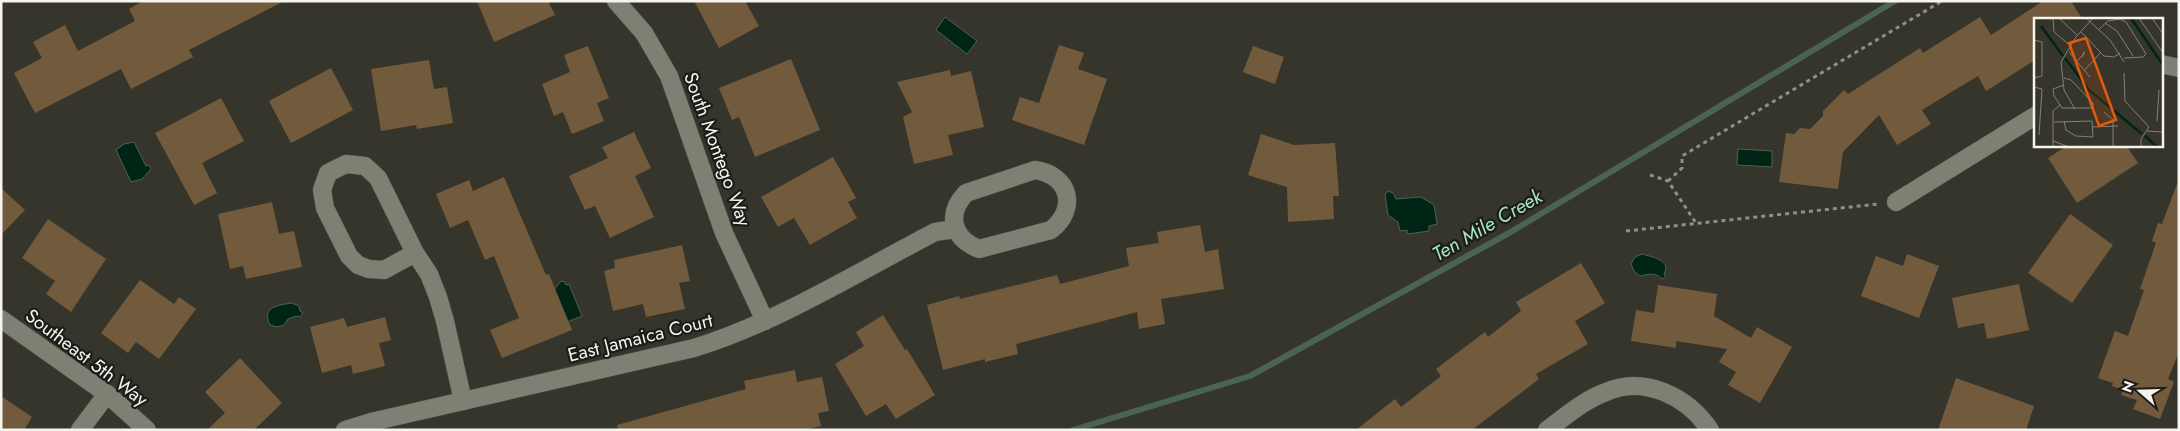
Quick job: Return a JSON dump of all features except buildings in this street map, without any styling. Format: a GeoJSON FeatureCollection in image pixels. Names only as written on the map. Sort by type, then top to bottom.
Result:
{"type":"FeatureCollection","features":[{"type":"Feature","properties":{"kind":"street","name":"South Montego Way"},"geometry":{"type":"LineString","coordinates":[[616,1],[644,33],[669,76],[724,233],[765,321]]}},
{"type":"Feature","properties":{"kind":"street"},"geometry":{"type":"LineString","coordinates":[[2162,64],[2179,68]]}},
{"type":"Feature","properties":{"kind":"street"},"geometry":{"type":"LineString","coordinates":[[1896,202],[2034,117]]}},
{"type":"Feature","properties":{"kind":"street"},"geometry":{"type":"LineString","coordinates":[[415,253],[384,270],[369,269],[358,265],[349,256],[325,208],[322,190],[328,173],[346,164],[365,166],[378,178],[438,297],[463,401]]}},
{"type":"Feature","properties":{"kind":"street"},"geometry":{"type":"LineString","coordinates":[[1036,170],[1054,176],[1062,184],[1066,193],[1067,204],[1065,214],[1051,230],[979,249],[969,245],[955,229],[955,209],[959,200],[966,193],[1026,172],[1036,170]]}},
{"type":"Feature","properties":{"kind":"street","name":"East Jamaica Court"},"geometry":{"type":"LineString","coordinates":[[345,430],[371,422],[719,341],[765,321],[935,232],[955,229]]}},
{"type":"Feature","properties":{"kind":"street","name":"Southeast 5th Way"},"geometry":{"type":"LineString","coordinates":[[1,319],[106,394],[147,430]]}},
{"type":"Feature","properties":{"kind":"street"},"geometry":{"type":"LineString","coordinates":[[1547,430],[1586,402],[1607,391],[1632,386],[1657,389],[1680,398],[1700,415],[1710,430]]}},
{"type":"Feature","properties":{"kind":"street"},"geometry":{"type":"LineString","coordinates":[[80,430],[106,394]]}},
{"type":"Feature","properties":{"kind":"path"},"geometry":{"type":"LineString","coordinates":[[1668,181],[1682,168],[1682,156],[1942,1]]}},
{"type":"Feature","properties":{"kind":"path"},"geometry":{"type":"LineString","coordinates":[[1650,175],[1668,181],[1696,223]]}},
{"type":"Feature","properties":{"kind":"path"},"geometry":{"type":"LineString","coordinates":[[1626,231],[1896,202]]}},
{"type":"Feature","properties":{"kind":"shaded area"},"geometry":{"type":"Polygon","coordinates":[[[945,17],[977,41],[967,54],[936,30],[945,17]]]}},
{"type":"Feature","properties":{"kind":"shaded area"},"geometry":{"type":"Polygon","coordinates":[[[134,142],[146,166],[149,165],[151,169],[142,179],[131,182],[116,150],[124,144],[134,142]]]}},
{"type":"Feature","properties":{"kind":"shaded area"},"geometry":{"type":"Polygon","coordinates":[[[1738,149],[1772,151],[1772,167],[1737,165],[1738,149]]]}},
{"type":"Feature","properties":{"kind":"shaded area"},"geometry":{"type":"Polygon","coordinates":[[[1388,191],[1393,193],[1396,199],[1421,197],[1434,205],[1437,224],[1429,226],[1429,231],[1408,234],[1407,230],[1400,231],[1398,222],[1388,215],[1385,195],[1388,191]]]}},
{"type":"Feature","properties":{"kind":"shaded area"},"geometry":{"type":"Polygon","coordinates":[[[1642,254],[1663,262],[1666,269],[1664,274],[1666,277],[1662,279],[1652,274],[1640,276],[1634,271],[1631,264],[1635,257],[1642,254]]]}},
{"type":"Feature","properties":{"kind":"shaded area"},"geometry":{"type":"Polygon","coordinates":[[[561,281],[565,282],[566,285],[569,284],[582,316],[567,322],[554,290],[561,281]]]}},
{"type":"Feature","properties":{"kind":"shaded area"},"geometry":{"type":"Polygon","coordinates":[[[292,303],[299,306],[300,311],[303,313],[300,317],[288,319],[284,325],[277,327],[270,325],[268,314],[272,308],[292,303]]]}},
{"type":"Feature","properties":{"kind":"waterway","name":"Ten Mile Creek"},"geometry":{"type":"LineString","coordinates":[[1073,430],[1250,376],[1509,233],[1895,1]]}}]}
